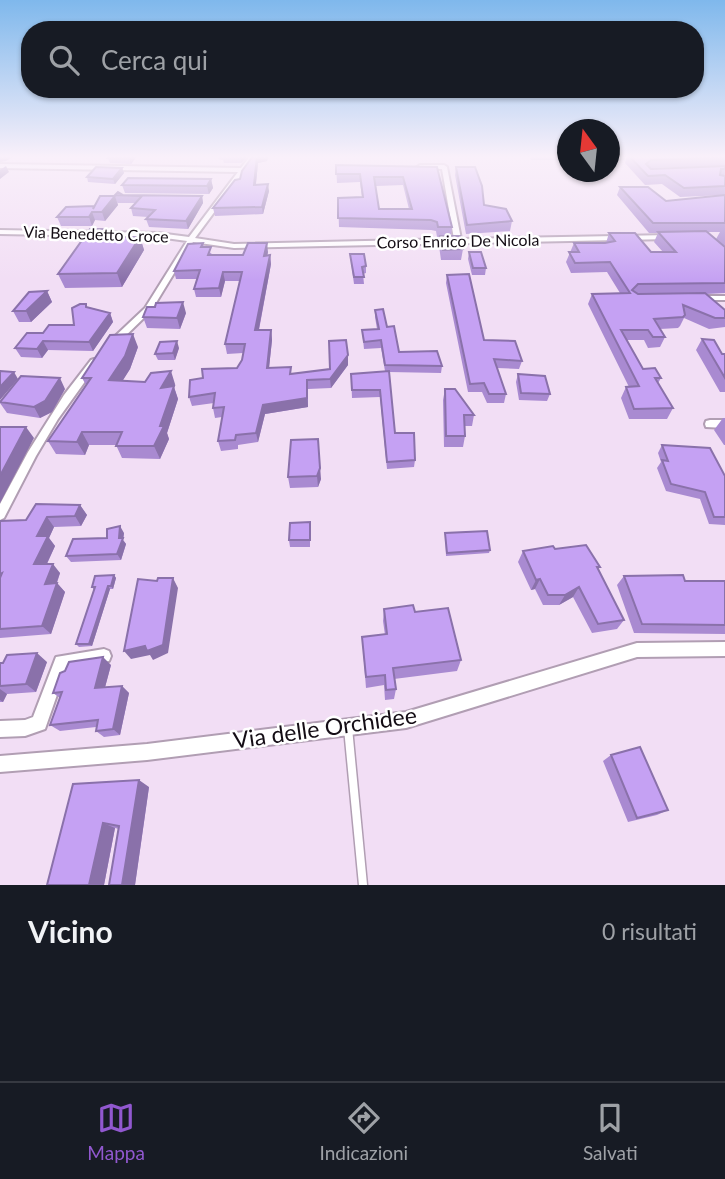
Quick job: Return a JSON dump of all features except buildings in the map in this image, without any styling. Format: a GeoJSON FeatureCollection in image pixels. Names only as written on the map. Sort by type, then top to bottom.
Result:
{"type":"FeatureCollection","features":[{"type":"Feature","properties":{"kind":"street"},"geometry":{"type":"LineString","coordinates":[[450,197],[458,240]]}},
{"type":"Feature","properties":{"kind":"street"},"geometry":{"type":"LineString","coordinates":[[208,198],[221,199]]}},
{"type":"Feature","properties":{"kind":"street"},"geometry":{"type":"LineString","coordinates":[[0,515],[76,383],[103,351],[148,309],[190,241],[221,199]]}},
{"type":"Feature","properties":{"kind":"street","name":"Via Benedetto Croce"},"geometry":{"type":"LineString","coordinates":[[0,232],[158,235],[190,241]]}},
{"type":"Feature","properties":{"kind":"street","name":"Corso Enrico De Nicola"},"geometry":{"type":"LineString","coordinates":[[190,241],[234,246],[676,237]]}},
{"type":"Feature","properties":{"kind":"street"},"geometry":{"type":"LineString","coordinates":[[686,298],[725,298]]}},
{"type":"Feature","properties":{"kind":"street"},"geometry":{"type":"LineString","coordinates":[[63,383],[76,383]]}},
{"type":"Feature","properties":{"kind":"street"},"geometry":{"type":"LineString","coordinates":[[710,424],[725,424]]}},
{"type":"Feature","properties":{"kind":"street","name":"Via delle Orchidee"},"geometry":{"type":"LineString","coordinates":[[0,764],[147,752],[406,720],[637,650],[725,649]]}},
{"type":"Feature","properties":{"kind":"street"},"geometry":{"type":"LineString","coordinates":[[0,729],[25,728],[39,723],[61,662],[104,656]]}},
{"type":"Feature","properties":{"kind":"lane"},"geometry":{"type":"LineString","coordinates":[[348,729],[363,885]]}}]}
